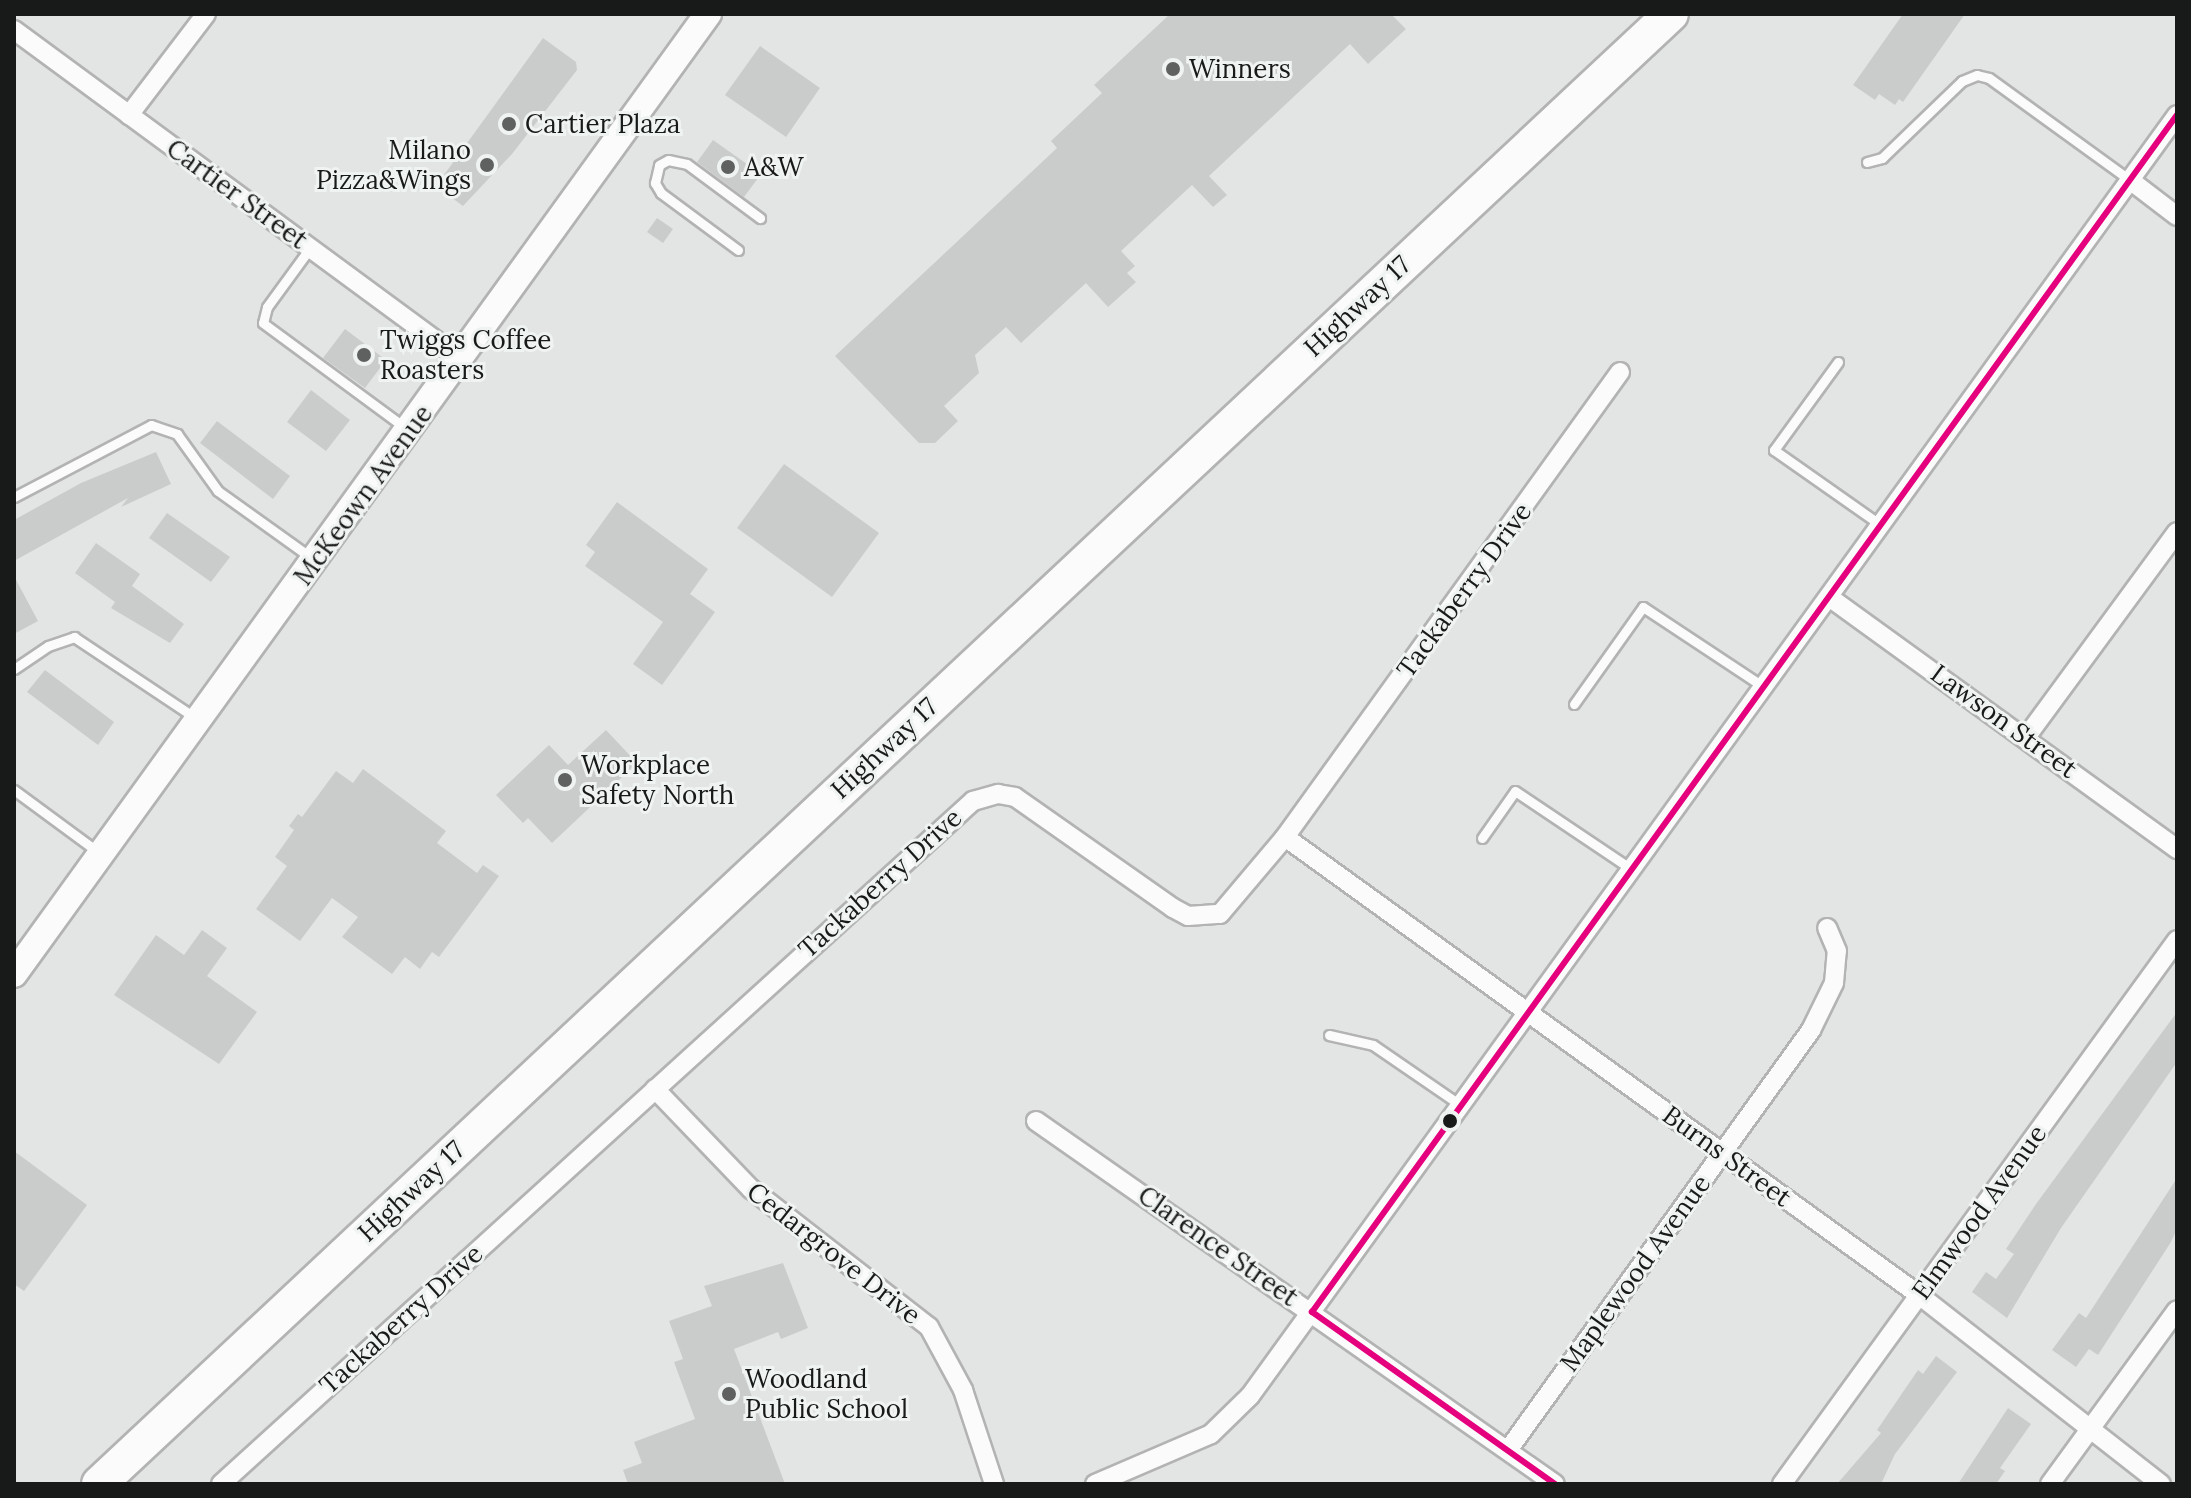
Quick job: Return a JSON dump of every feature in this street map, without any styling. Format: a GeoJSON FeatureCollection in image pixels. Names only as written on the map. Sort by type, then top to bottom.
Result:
{"type":"FeatureCollection","features":[{"type":"Feature","properties":{"kind":"highway","name":"Highway 17"},"geometry":{"type":"LineString","coordinates":[[99,1484],[1671,14]]}},
{"type":"Feature","properties":{"kind":"street"},"geometry":{"type":"LineString","coordinates":[[129,115],[206,14]]}},
{"type":"Feature","properties":{"kind":"street","name":"McKeown Avenue"},"geometry":{"type":"LineString","coordinates":[[14,974],[317,561],[708,14]]}},
{"type":"Feature","properties":{"kind":"street","name":"Cartier Street"},"geometry":{"type":"LineString","coordinates":[[14,30],[461,359]]}},
{"type":"Feature","properties":{"kind":"street"},"geometry":{"type":"LineString","coordinates":[[1095,1484],[1211,1434],[1250,1396],[1526,1010],[1882,526],[2177,115]]}},
{"type":"Feature","properties":{"kind":"street"},"geometry":{"type":"LineString","coordinates":[[2130,180],[2177,216]]}},
{"type":"Feature","properties":{"kind":"street","name":"Tackaberry Drive"},"geometry":{"type":"LineString","coordinates":[[221,1484],[958,810],[985,796],[1015,797],[1188,916],[1220,914],[1285,837],[1620,372]]}},
{"type":"Feature","properties":{"kind":"street"},"geometry":{"type":"LineString","coordinates":[[2027,736],[2177,532]]}},
{"type":"Feature","properties":{"kind":"street","name":"Lawson Street"},"geometry":{"type":"LineString","coordinates":[[1829,597],[2027,736],[2177,849]]}},
{"type":"Feature","properties":{"kind":"street","name":"Burns Street"},"geometry":{"type":"LineString","coordinates":[[1285,837],[1919,1295],[2161,1484]]}},
{"type":"Feature","properties":{"kind":"street","name":"Maplewood Avenue"},"geometry":{"type":"LineString","coordinates":[[1508,1450],[1722,1153],[1826,1002],[1837,951],[1827,928]]}},
{"type":"Feature","properties":{"kind":"street","name":"Elmwood Avenue"},"geometry":{"type":"LineString","coordinates":[[1782,1484],[2177,940]]}},
{"type":"Feature","properties":{"kind":"street","name":"Cedargrove Drive"},"geometry":{"type":"LineString","coordinates":[[655,1089],[751,1189],[929,1327],[963,1390],[994,1484]]}},
{"type":"Feature","properties":{"kind":"street","name":"Clarence Street"},"geometry":{"type":"LineString","coordinates":[[1036,1121],[1555,1484]]}},
{"type":"Feature","properties":{"kind":"street"},"geometry":{"type":"LineString","coordinates":[[2050,1484],[2177,1310]]}},
{"type":"Feature","properties":{"kind":"lane"},"geometry":{"type":"LineString","coordinates":[[1867,162],[1882,158],[1962,81],[1977,75],[1989,78],[2130,180]]}},
{"type":"Feature","properties":{"kind":"lane"},"geometry":{"type":"LineString","coordinates":[[738,250],[661,193],[655,183],[659,165],[668,160],[687,164],[760,218]]}},
{"type":"Feature","properties":{"kind":"lane"},"geometry":{"type":"LineString","coordinates":[[310,248],[267,307],[263,323],[410,431]]}},
{"type":"Feature","properties":{"kind":"lane"},"geometry":{"type":"LineString","coordinates":[[1838,362],[1774,450],[1882,526]]}},
{"type":"Feature","properties":{"kind":"lane"},"geometry":{"type":"LineString","coordinates":[[14,497],[151,425],[177,434],[218,491],[317,561]]}},
{"type":"Feature","properties":{"kind":"lane"},"geometry":{"type":"LineString","coordinates":[[1574,704],[1643,607],[1764,687]]}},
{"type":"Feature","properties":{"kind":"lane"},"geometry":{"type":"LineString","coordinates":[[14,669],[48,646],[74,637],[200,721]]}},
{"type":"Feature","properties":{"kind":"lane"},"geometry":{"type":"LineString","coordinates":[[14,790],[100,854]]}},
{"type":"Feature","properties":{"kind":"lane"},"geometry":{"type":"LineString","coordinates":[[1482,838],[1515,791],[1631,869]]}},
{"type":"Feature","properties":{"kind":"lane"},"geometry":{"type":"LineString","coordinates":[[1329,1035],[1373,1045],[1459,1104]]}},
{"type":"Feature","properties":{"kind":"building"},"geometry":{"type":"Polygon","coordinates":[[[1170,14],[1391,14],[1406,29],[1368,64],[1350,44],[1209,176],[1227,195],[1213,207],[1192,185],[1121,251],[1135,266],[1127,273],[1136,282],[1108,307],[1086,283],[1021,343],[1006,327],[975,355],[979,373],[944,406],[958,421],[935,443],[919,443],[835,356],[1057,148],[1051,141],[1102,93],[1094,85],[1170,14]]]}},
{"type":"Feature","properties":{"kind":"building"},"geometry":{"type":"Polygon","coordinates":[[[1903,14],[1965,14],[1903,102],[1899,99],[1895,105],[1879,94],[1875,100],[1853,85],[1903,14]]]}},
{"type":"Feature","properties":{"kind":"building","name":"Cartier Plaza"},"geometry":{"type":"Polygon","coordinates":[[[543,38],[576,62],[577,70],[512,154],[463,206],[436,186],[543,38]]]}},
{"type":"Feature","properties":{"kind":"building"},"geometry":{"type":"Polygon","coordinates":[[[760,46],[820,88],[786,137],[725,95],[760,46]]]}},
{"type":"Feature","properties":{"kind":"building"},"geometry":{"type":"Polygon","coordinates":[[[713,140],[761,174],[744,197],[697,162],[713,140]]]}},
{"type":"Feature","properties":{"kind":"building"},"geometry":{"type":"Polygon","coordinates":[[[657,218],[673,229],[663,243],[647,232],[657,218]]]}},
{"type":"Feature","properties":{"kind":"building"},"geometry":{"type":"Polygon","coordinates":[[[345,329],[386,360],[365,388],[323,358],[345,329]]]}},
{"type":"Feature","properties":{"kind":"building"},"geometry":{"type":"Polygon","coordinates":[[[311,390],[350,420],[326,451],[287,422],[311,390]]]}},
{"type":"Feature","properties":{"kind":"building"},"geometry":{"type":"Polygon","coordinates":[[[217,421],[290,476],[273,499],[200,443],[217,421]]]}},
{"type":"Feature","properties":{"kind":"building"},"geometry":{"type":"Polygon","coordinates":[[[156,452],[171,484],[121,507],[128,498],[14,561],[14,520],[81,483],[156,452]]]}},
{"type":"Feature","properties":{"kind":"building"},"geometry":{"type":"Polygon","coordinates":[[[784,464],[879,533],[832,597],[737,528],[784,464]]]}},
{"type":"Feature","properties":{"kind":"building"},"geometry":{"type":"Polygon","coordinates":[[[617,502],[708,569],[690,594],[715,612],[662,685],[633,664],[663,622],[585,566],[595,552],[586,545],[617,502]]]}},
{"type":"Feature","properties":{"kind":"building"},"geometry":{"type":"Polygon","coordinates":[[[167,513],[230,557],[211,582],[149,538],[167,513]]]}},
{"type":"Feature","properties":{"kind":"building"},"geometry":{"type":"Polygon","coordinates":[[[96,543],[140,574],[132,586],[184,624],[170,643],[111,608],[115,602],[75,573],[96,543]]]}},
{"type":"Feature","properties":{"kind":"building"},"geometry":{"type":"Polygon","coordinates":[[[14,576],[38,621],[14,634],[14,576]]]}},
{"type":"Feature","properties":{"kind":"building"},"geometry":{"type":"Polygon","coordinates":[[[45,670],[114,722],[98,745],[27,692],[45,670]]]}},
{"type":"Feature","properties":{"kind":"building","name":"Workplace Safety North"},"geometry":{"type":"Polygon","coordinates":[[[606,730],[637,763],[552,843],[528,818],[523,823],[496,795],[549,745],[568,765],[606,730]]]}},
{"type":"Feature","properties":{"kind":"building"},"geometry":{"type":"Polygon","coordinates":[[[363,769],[446,831],[437,843],[477,873],[483,865],[499,876],[439,957],[432,952],[420,969],[405,957],[392,974],[342,937],[358,917],[332,898],[300,941],[256,909],[287,866],[275,857],[294,830],[289,826],[298,814],[302,817],[336,771],[353,783],[363,769]]]}},
{"type":"Feature","properties":{"kind":"building"},"geometry":{"type":"Polygon","coordinates":[[[202,930],[227,948],[207,976],[257,1012],[219,1064],[114,995],[156,935],[184,955],[202,930]]]}},
{"type":"Feature","properties":{"kind":"building"},"geometry":{"type":"Polygon","coordinates":[[[2177,1012],[2177,1062],[2061,1228],[2007,1318],[1972,1292],[1986,1272],[1996,1279],[2014,1254],[2006,1249],[2036,1204],[2177,1012]]]}},
{"type":"Feature","properties":{"kind":"building"},"geometry":{"type":"Polygon","coordinates":[[[14,1151],[87,1205],[24,1291],[14,1284],[14,1151]]]}},
{"type":"Feature","properties":{"kind":"building"},"geometry":{"type":"Polygon","coordinates":[[[2177,1178],[2177,1229],[2171,1242],[2098,1355],[2089,1349],[2076,1367],[2052,1350],[2079,1313],[2086,1318],[2177,1178]]]}},
{"type":"Feature","properties":{"kind":"building"},"geometry":{"type":"Polygon","coordinates":[[[783,1263],[808,1328],[781,1339],[778,1332],[734,1349],[785,1484],[628,1484],[623,1470],[642,1463],[634,1442],[695,1419],[674,1362],[683,1359],[669,1321],[712,1306],[704,1286],[783,1263]]]}},
{"type":"Feature","properties":{"kind":"building"},"geometry":{"type":"Polygon","coordinates":[[[1936,1356],[1957,1372],[1895,1454],[1881,1484],[1837,1484],[1881,1433],[1877,1430],[1918,1370],[1923,1374],[1936,1356]]]}},
{"type":"Feature","properties":{"kind":"building"},"geometry":{"type":"Polygon","coordinates":[[[2008,1408],[2031,1424],[2000,1468],[2005,1471],[1996,1484],[1958,1484],[2008,1408]]]}},
{"type":"Feature","properties":{"kind":"transit line"},"geometry":{"type":"LineString","coordinates":[[1555,1484],[1312,1312],[2177,115]]}},
{"type":"Feature","properties":{"kind":"place","name":"Winners"},"geometry":{"type":"Point","coordinates":[1173,69]}},
{"type":"Feature","properties":{"kind":"place","name":"Cartier Plaza"},"geometry":{"type":"Point","coordinates":[509,124]}},
{"type":"Feature","properties":{"kind":"place","name":"Milano Pizza&Wings"},"geometry":{"type":"Point","coordinates":[487,165]}},
{"type":"Feature","properties":{"kind":"place","name":"A&W"},"geometry":{"type":"Point","coordinates":[728,167]}},
{"type":"Feature","properties":{"kind":"place","name":"Twiggs Coffee Roasters"},"geometry":{"type":"Point","coordinates":[364,355]}},
{"type":"Feature","properties":{"kind":"place","name":"Workplace Safety North"},"geometry":{"type":"Point","coordinates":[565,780]}},
{"type":"Feature","properties":{"kind":"place","name":"Woodland Public School"},"geometry":{"type":"Point","coordinates":[729,1394]}}]}
